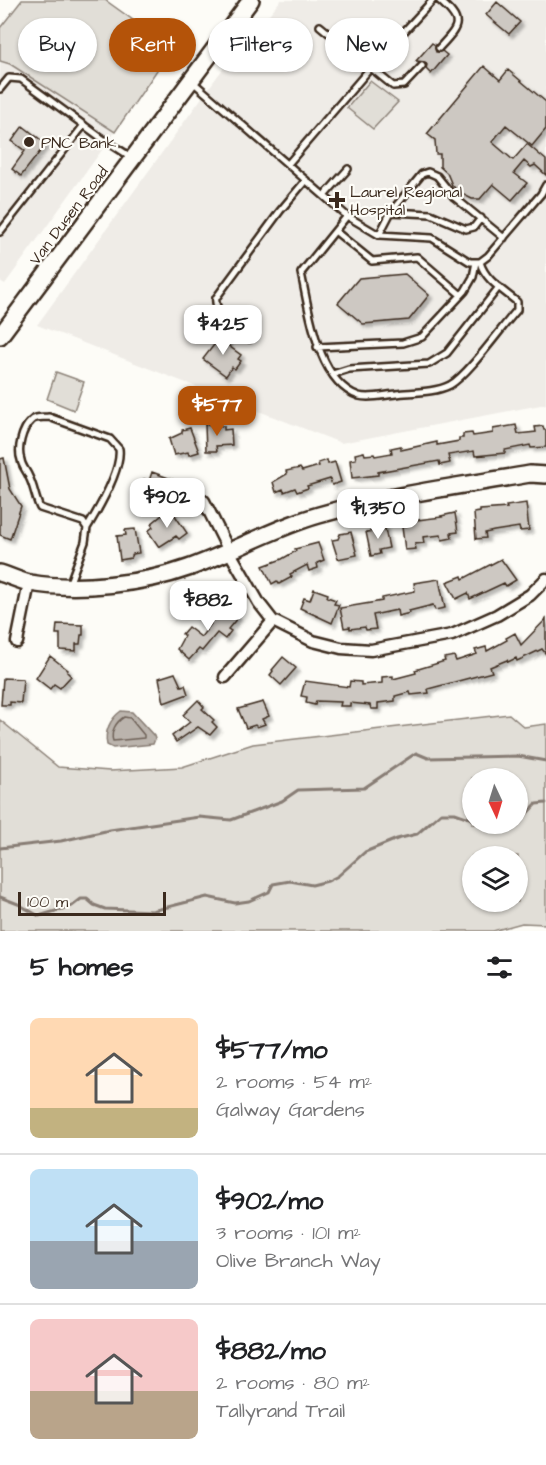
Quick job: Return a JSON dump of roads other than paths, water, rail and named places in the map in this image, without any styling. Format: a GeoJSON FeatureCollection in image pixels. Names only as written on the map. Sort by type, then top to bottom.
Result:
{"type":"FeatureCollection","features":[{"type":"Feature","properties":{"kind":"street","name":"Van Dusen Road"},"geometry":{"type":"LineString","coordinates":[[0,336],[251,0]]}},
{"type":"Feature","properties":{"kind":"street"},"geometry":{"type":"LineString","coordinates":[[0,573],[29,583],[68,587],[140,581],[187,569],[229,552],[271,531],[341,508],[530,474],[546,474]]}},
{"type":"Feature","properties":{"kind":"street"},"geometry":{"type":"LineString","coordinates":[[204,501],[229,552],[259,603],[273,621],[313,641],[341,648],[371,650],[452,635],[497,615],[530,595],[546,579]]}},
{"type":"Feature","properties":{"kind":"street"},"geometry":{"type":"LineString","coordinates":[[17,642],[29,583]]}},
{"type":"Feature","properties":{"kind":"street"},"geometry":{"type":"LineString","coordinates":[[225,677],[273,621]]}},
{"type":"Feature","properties":{"kind":"lane"},"geometry":{"type":"LineString","coordinates":[[409,26],[433,0]]}},
{"type":"Feature","properties":{"kind":"lane"},"geometry":{"type":"LineString","coordinates":[[439,0],[455,15],[457,23],[454,32],[439,48]]}},
{"type":"Feature","properties":{"kind":"lane"},"geometry":{"type":"LineString","coordinates":[[320,26],[325,30]]}},
{"type":"Feature","properties":{"kind":"lane"},"geometry":{"type":"LineString","coordinates":[[376,72],[387,82],[398,86],[404,85],[422,66]]}},
{"type":"Feature","properties":{"kind":"lane"},"geometry":{"type":"LineString","coordinates":[[288,164],[368,72]]}},
{"type":"Feature","properties":{"kind":"lane"},"geometry":{"type":"LineString","coordinates":[[0,89],[9,78],[21,79],[133,158]]}},
{"type":"Feature","properties":{"kind":"lane"},"geometry":{"type":"LineString","coordinates":[[191,80],[347,216],[379,235],[432,238],[470,262],[478,262],[488,256],[541,194],[546,185]]}},
{"type":"Feature","properties":{"kind":"lane"},"geometry":{"type":"LineString","coordinates":[[0,232],[84,125]]}},
{"type":"Feature","properties":{"kind":"lane"},"geometry":{"type":"LineString","coordinates":[[324,196],[348,169]]}},
{"type":"Feature","properties":{"kind":"lane"},"geometry":{"type":"LineString","coordinates":[[379,235],[391,212],[422,174],[428,172],[437,176],[454,197],[504,238]]}},
{"type":"Feature","properties":{"kind":"lane"},"geometry":{"type":"LineString","coordinates":[[250,339],[217,310],[216,298],[280,211],[306,180]]}},
{"type":"Feature","properties":{"kind":"lane"},"geometry":{"type":"LineString","coordinates":[[391,212],[431,214],[466,229],[474,226],[481,218]]}},
{"type":"Feature","properties":{"kind":"lane"},"geometry":{"type":"LineString","coordinates":[[347,216],[301,273],[317,347],[333,374],[350,392],[362,397],[437,389],[450,384],[464,373],[517,310],[517,302],[484,273],[478,262]]}},
{"type":"Feature","properties":{"kind":"lane"},"geometry":{"type":"LineString","coordinates":[[335,231],[372,261],[417,256],[461,295]]}},
{"type":"Feature","properties":{"kind":"lane"},"geometry":{"type":"LineString","coordinates":[[317,347],[403,343],[422,337],[470,284],[478,262]]}},
{"type":"Feature","properties":{"kind":"lane"},"geometry":{"type":"LineString","coordinates":[[333,374],[349,369],[429,364],[447,353],[499,287]]}},
{"type":"Feature","properties":{"kind":"lane"},"geometry":{"type":"LineString","coordinates":[[68,587],[85,542],[87,528],[97,512],[118,463],[119,449],[110,439],[66,422],[49,417],[35,418],[31,420],[19,449],[35,498],[40,508],[83,522],[87,528]]}},
{"type":"Feature","properties":{"kind":"water"},"geometry":{"type":"Polygon","coordinates":[[[121,711],[132,712],[154,736],[153,744],[113,748],[107,745],[106,735],[109,726],[121,711]]]}},
{"type":"Feature","properties":{"kind":"waterway"},"geometry":{"type":"LineString","coordinates":[[0,848],[61,841],[110,830],[199,817],[231,820],[282,801],[298,790],[364,788],[416,753],[428,758],[518,756],[546,761]]}},
{"type":"Feature","properties":{"kind":"waterway"},"geometry":{"type":"LineString","coordinates":[[528,812],[536,804],[546,803]]}},
{"type":"Feature","properties":{"kind":"waterway"},"geometry":{"type":"LineString","coordinates":[[0,897],[39,916],[72,906],[81,899],[87,899],[94,905],[105,909],[152,911],[207,897],[235,903],[249,901],[269,892],[273,884],[290,881],[312,885],[328,881],[338,876],[365,852],[397,839],[417,834],[441,813],[462,815]]}},
{"type":"Feature","properties":{"kind":"place","name":"PNC Bank"},"geometry":{"type":"Point","coordinates":[29,142]}},
{"type":"Feature","properties":{"kind":"place","name":"Laurel Regional Hospital"},"geometry":{"type":"Point","coordinates":[337,200]}}]}
